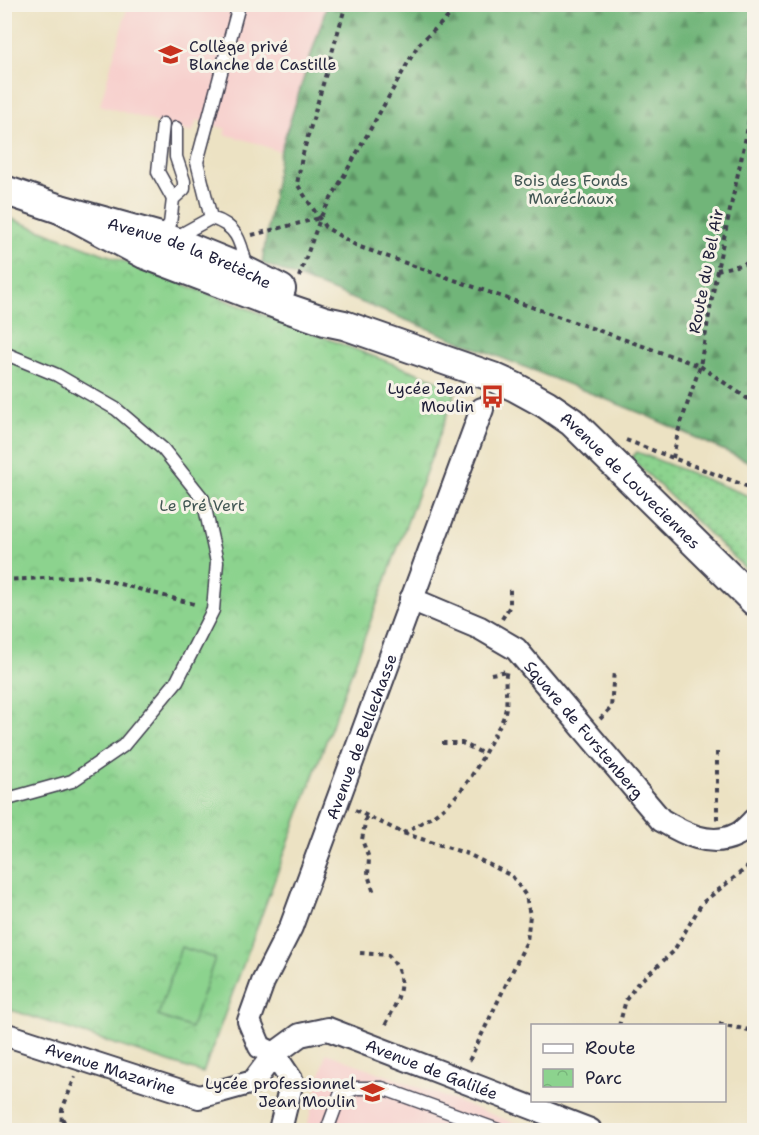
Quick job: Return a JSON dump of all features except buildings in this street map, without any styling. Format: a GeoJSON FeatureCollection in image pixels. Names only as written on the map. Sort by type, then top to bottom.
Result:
{"type":"FeatureCollection","features":[{"type":"Feature","properties":{"kind":"street","name":"Avenue de la Bretèche"},"geometry":{"type":"LineString","coordinates":[[4,190],[248,273],[326,308],[344,325]]}},
{"type":"Feature","properties":{"kind":"street","name":"Avenue de la Bretèche"},"geometry":{"type":"LineString","coordinates":[[159,243],[281,306],[344,325],[493,377]]}},
{"type":"Feature","properties":{"kind":"street","name":"Avenue de Louveciennes"},"geometry":{"type":"LineString","coordinates":[[493,377],[546,404],[572,422],[754,601]]}},
{"type":"Feature","properties":{"kind":"street","name":"Avenue de Bellechasse"},"geometry":{"type":"LineString","coordinates":[[280,1131],[292,1082],[274,1054],[260,1047],[249,1021],[262,982],[291,927],[482,409]]}},
{"type":"Feature","properties":{"kind":"street","name":"Square de Furstenberg"},"geometry":{"type":"LineString","coordinates":[[411,599],[480,628],[516,649],[661,820],[686,835],[717,840]]}},
{"type":"Feature","properties":{"kind":"street"},"geometry":{"type":"LineString","coordinates":[[717,840],[736,836],[754,820]]}},
{"type":"Feature","properties":{"kind":"street","name":"Avenue de Galilée"},"geometry":{"type":"LineString","coordinates":[[274,1054],[300,1035],[328,1029],[590,1131]]}},
{"type":"Feature","properties":{"kind":"street","name":"Avenue Mazarine"},"geometry":{"type":"LineString","coordinates":[[4,1034],[199,1097],[253,1082],[274,1054]]}},
{"type":"Feature","properties":{"kind":"lane"},"geometry":{"type":"LineString","coordinates":[[211,218],[197,162],[238,9]]}},
{"type":"Feature","properties":{"kind":"lane"},"geometry":{"type":"LineString","coordinates":[[159,243],[170,224],[173,199],[158,172],[163,124]]}},
{"type":"Feature","properties":{"kind":"lane"},"geometry":{"type":"LineString","coordinates":[[173,199],[184,189],[184,181],[176,157],[176,128]]}},
{"type":"Feature","properties":{"kind":"lane"},"geometry":{"type":"LineString","coordinates":[[159,243],[211,218],[224,222],[239,238],[248,273]]}},
{"type":"Feature","properties":{"kind":"lane"},"geometry":{"type":"LineString","coordinates":[[4,353],[57,375],[116,409],[163,449],[203,499],[217,562],[213,610],[177,681],[123,746],[72,781],[4,800]]}},
{"type":"Feature","properties":{"kind":"lane"},"geometry":{"type":"LineString","coordinates":[[327,1131],[340,1095],[357,1088],[382,1088],[498,1131]]}},
{"type":"Feature","properties":{"kind":"path"},"geometry":{"type":"LineString","coordinates":[[346,4],[302,157],[297,184],[325,227],[357,246],[700,366],[754,403]]}},
{"type":"Feature","properties":{"kind":"path"},"geometry":{"type":"LineString","coordinates":[[293,294],[320,218],[418,45],[462,4]]}},
{"type":"Feature","properties":{"kind":"path","name":"Route du Bel Air"},"geometry":{"type":"LineString","coordinates":[[673,458],[678,432],[700,366],[717,270],[747,132],[754,86]]}},
{"type":"Feature","properties":{"kind":"path"},"geometry":{"type":"LineString","coordinates":[[239,238],[320,218]]}},
{"type":"Feature","properties":{"kind":"path"},"geometry":{"type":"LineString","coordinates":[[717,270],[754,262]]}},
{"type":"Feature","properties":{"kind":"path"},"geometry":{"type":"LineString","coordinates":[[622,439],[754,489]]}},
{"type":"Feature","properties":{"kind":"path"},"geometry":{"type":"LineString","coordinates":[[4,580],[90,576],[213,610]]}},
{"type":"Feature","properties":{"kind":"path"},"geometry":{"type":"LineString","coordinates":[[494,636],[510,606],[510,586]]}},
{"type":"Feature","properties":{"kind":"path"},"geometry":{"type":"LineString","coordinates":[[402,833],[431,819],[462,792],[505,712],[507,671],[516,649]]}},
{"type":"Feature","properties":{"kind":"path"},"geometry":{"type":"LineString","coordinates":[[586,732],[611,708],[614,670]]}},
{"type":"Feature","properties":{"kind":"path"},"geometry":{"type":"LineString","coordinates":[[491,674],[507,671]]}},
{"type":"Feature","properties":{"kind":"path"},"geometry":{"type":"LineString","coordinates":[[442,743],[462,743],[484,754]]}},
{"type":"Feature","properties":{"kind":"path"},"geometry":{"type":"LineString","coordinates":[[717,752],[717,840]]}},
{"type":"Feature","properties":{"kind":"path"},"geometry":{"type":"LineString","coordinates":[[338,799],[366,817],[402,833],[468,854],[512,876],[526,896],[530,915],[527,941],[459,1080]]}},
{"type":"Feature","properties":{"kind":"path"},"geometry":{"type":"LineString","coordinates":[[366,817],[362,840],[369,858],[368,875],[374,892]]}},
{"type":"Feature","properties":{"kind":"path"},"geometry":{"type":"LineString","coordinates":[[620,1024],[626,1000],[637,984],[673,952],[702,903],[754,862]]}},
{"type":"Feature","properties":{"kind":"path"},"geometry":{"type":"LineString","coordinates":[[360,953],[388,955],[393,960],[401,979],[399,997],[374,1047]]}},
{"type":"Feature","properties":{"kind":"path"},"geometry":{"type":"LineString","coordinates":[[726,1025],[754,1030]]}},
{"type":"Feature","properties":{"kind":"path"},"geometry":{"type":"LineString","coordinates":[[61,1131],[62,1110],[82,1059]]}},
{"type":"Feature","properties":{"kind":"path"},"geometry":{"type":"LineString","coordinates":[[62,1118],[69,1131]]}},
{"type":"Feature","properties":{"kind":"shaded area"},"geometry":{"type":"Polygon","coordinates":[[[128,5],[327,5],[280,152],[224,134],[226,129],[197,120],[192,133],[100,105],[128,5]]]}},
{"type":"Feature","properties":{"kind":"shaded area","name":"Lycée professionnel Jean Moulin"},"geometry":{"type":"Polygon","coordinates":[[[326,1053],[534,1130],[306,1130],[326,1053]]]}},
{"type":"Feature","properties":{"kind":"green space","name":"Bois des Fonds Maréchaux"},"geometry":{"type":"Polygon","coordinates":[[[327,5],[754,5],[754,464],[643,414],[262,263],[280,152],[327,5]]]}},
{"type":"Feature","properties":{"kind":"green space","name":"Le Pré Vert"},"geometry":{"type":"Polygon","coordinates":[[[4,216],[457,388],[203,1073],[5,1008],[4,216]]]}},
{"type":"Feature","properties":{"kind":"green space"},"geometry":{"type":"Polygon","coordinates":[[[637,452],[754,498],[754,577],[631,458],[637,452]]]}},
{"type":"Feature","properties":{"kind":"green space"},"geometry":{"type":"Polygon","coordinates":[[[181,947],[215,958],[191,1028],[158,1016],[181,947]]]}},
{"type":"Feature","properties":{"kind":"place","name":"Collège privé Blanche de Castille"},"geometry":{"type":"Point","coordinates":[171,55]}},
{"type":"Feature","properties":{"kind":"place","name":"Lycée Jean Moulin"},"geometry":{"type":"Point","coordinates":[492,397]}},
{"type":"Feature","properties":{"kind":"place","name":"Lycée professionnel Jean Moulin"},"geometry":{"type":"Point","coordinates":[373,1092]}}]}
